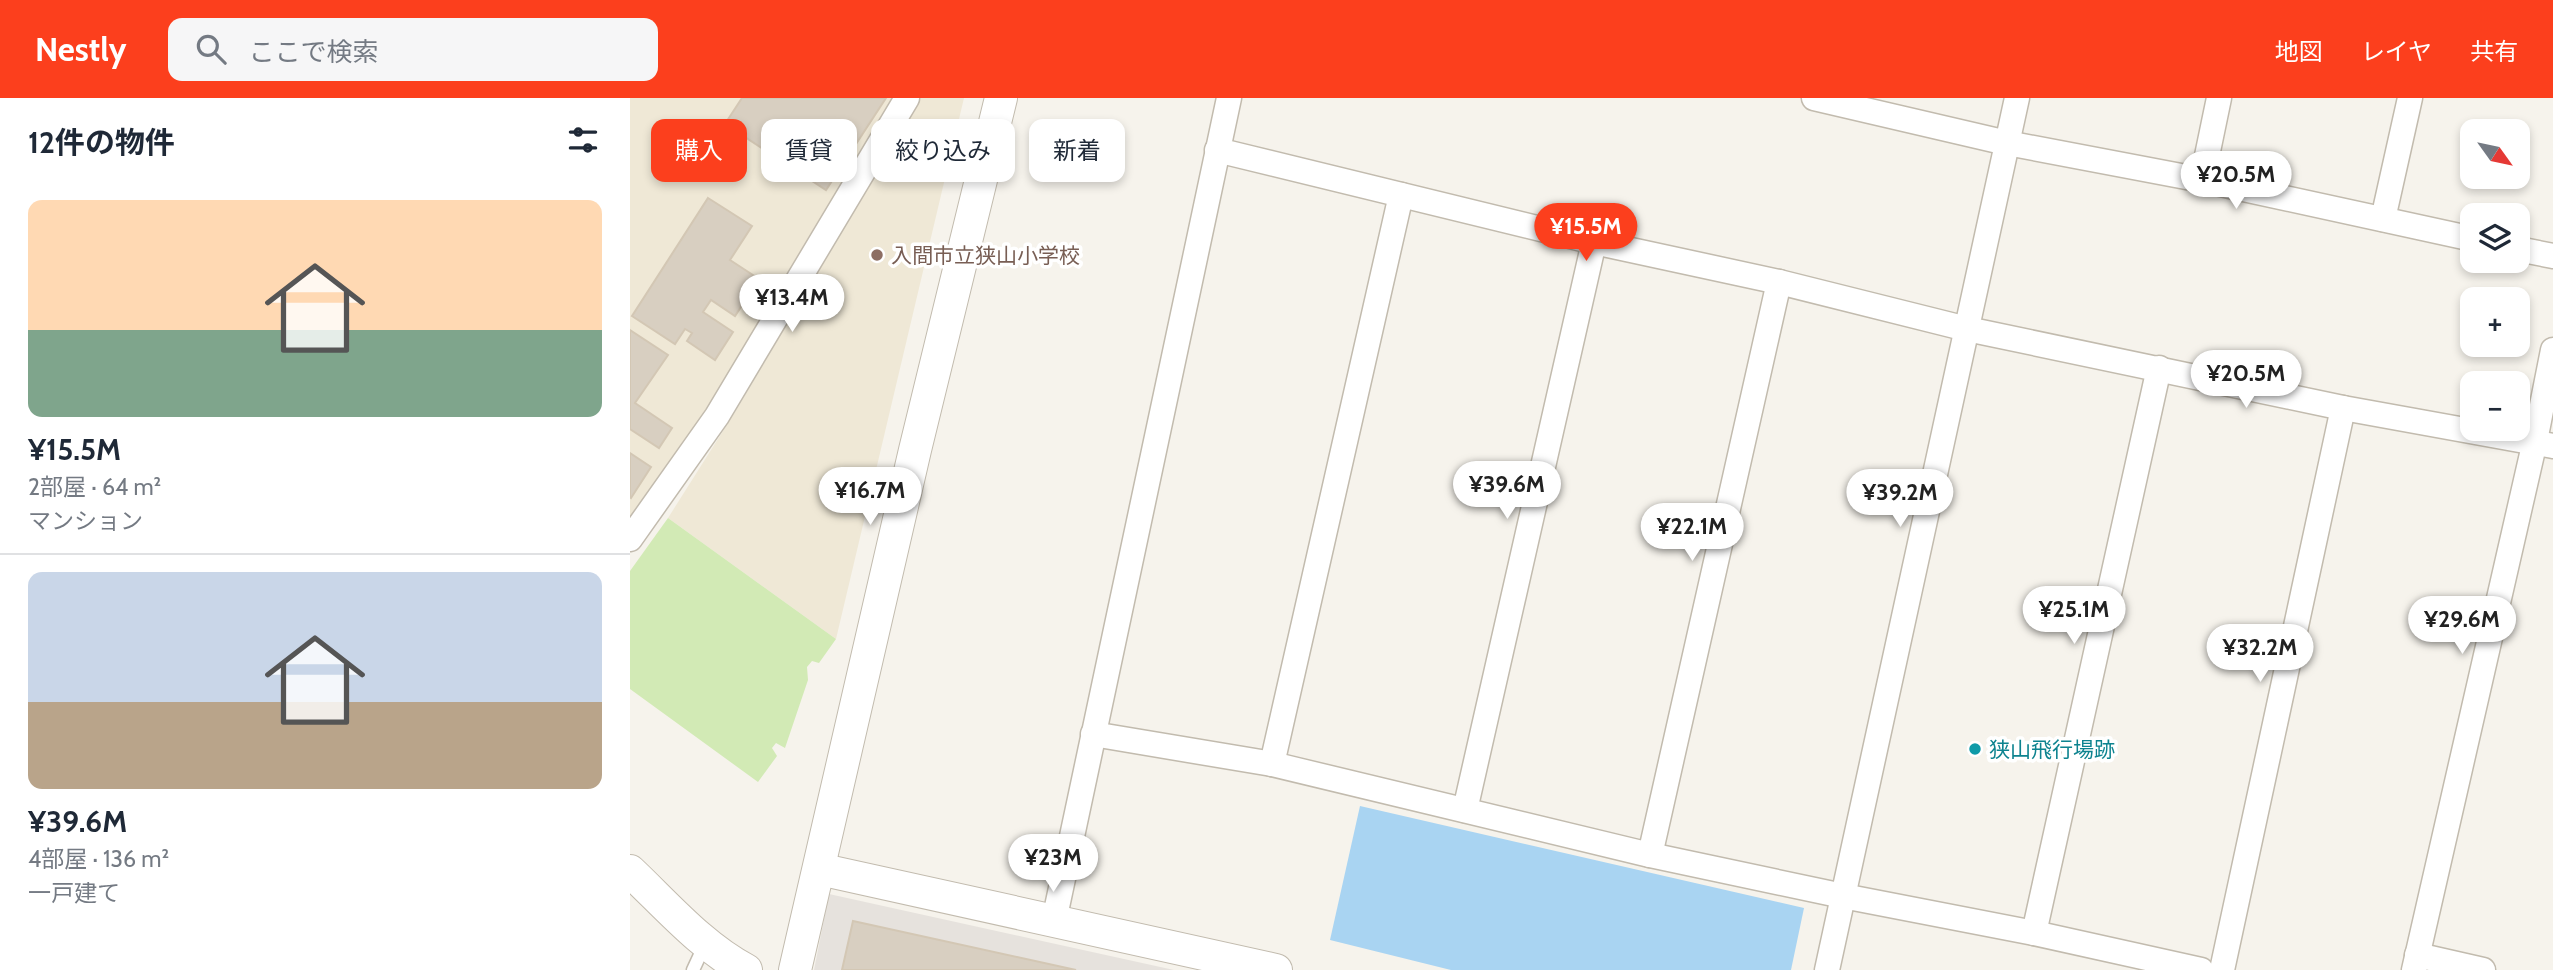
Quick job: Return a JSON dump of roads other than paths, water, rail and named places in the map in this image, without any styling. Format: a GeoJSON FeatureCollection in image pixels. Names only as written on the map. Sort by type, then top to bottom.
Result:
{"type":"FeatureCollection","features":[{"type":"Feature","properties":{"kind":"street"},"geometry":{"type":"LineString","coordinates":[[630,539],[717,416],[906,98]]}},
{"type":"Feature","properties":{"kind":"street"},"geometry":{"type":"LineString","coordinates":[[795,970],[915,450],[1001,98]]}},
{"type":"Feature","properties":{"kind":"street"},"geometry":{"type":"LineString","coordinates":[[1054,921],[1229,98]]}},
{"type":"Feature","properties":{"kind":"street"},"geometry":{"type":"LineString","coordinates":[[1814,98],[2007,143],[2202,180],[2460,236]]}},
{"type":"Feature","properties":{"kind":"street"},"geometry":{"type":"LineString","coordinates":[[1827,970],[2017,98]]}},
{"type":"Feature","properties":{"kind":"street"},"geometry":{"type":"LineString","coordinates":[[2202,180],[2219,98]]}},
{"type":"Feature","properties":{"kind":"street"},"geometry":{"type":"LineString","coordinates":[[2383,219],[2410,98]]}},
{"type":"Feature","properties":{"kind":"street"},"geometry":{"type":"LineString","coordinates":[[1217,150],[1967,329],[2343,408],[2544,444]]}},
{"type":"Feature","properties":{"kind":"street"},"geometry":{"type":"LineString","coordinates":[[1272,764],[1401,195]]}},
{"type":"Feature","properties":{"kind":"street"},"geometry":{"type":"LineString","coordinates":[[1465,810],[1594,242]]}},
{"type":"Feature","properties":{"kind":"street"},"geometry":{"type":"LineString","coordinates":[[2530,251],[2553,256]]}},
{"type":"Feature","properties":{"kind":"street"},"geometry":{"type":"LineString","coordinates":[[1650,855],[1779,282]]}},
{"type":"Feature","properties":{"kind":"street"},"geometry":{"type":"LineString","coordinates":[[2483,970],[2415,962],[2544,444],[2553,350]]}},
{"type":"Feature","properties":{"kind":"street"},"geometry":{"type":"LineString","coordinates":[[2034,933],[2159,368]]}},
{"type":"Feature","properties":{"kind":"street"},"geometry":{"type":"LineString","coordinates":[[2222,970],[2343,408]]}},
{"type":"Feature","properties":{"kind":"street"},"geometry":{"type":"LineString","coordinates":[[1093,734],[1272,764],[1650,855],[2201,970]]}},
{"type":"Feature","properties":{"kind":"street"},"geometry":{"type":"LineString","coordinates":[[819,869],[1276,970]]}},
{"type":"Feature","properties":{"kind":"street"},"geometry":{"type":"LineString","coordinates":[[630,871],[706,942],[746,970]]}},
{"type":"Feature","properties":{"kind":"lane"},"geometry":{"type":"LineString","coordinates":[[693,970],[706,942]]}},
{"type":"Feature","properties":{"kind":"water"},"geometry":{"type":"Polygon","coordinates":[[[1360,806],[1804,908],[1791,970],[1451,970],[1330,940],[1360,806]]]}},
{"type":"Feature","properties":{"kind":"place","name":"入間市立狭山小学校"},"geometry":{"type":"Point","coordinates":[877,255]}},
{"type":"Feature","properties":{"kind":"place","name":"狭山飛行場跡"},"geometry":{"type":"Point","coordinates":[1975,749]}}]}
